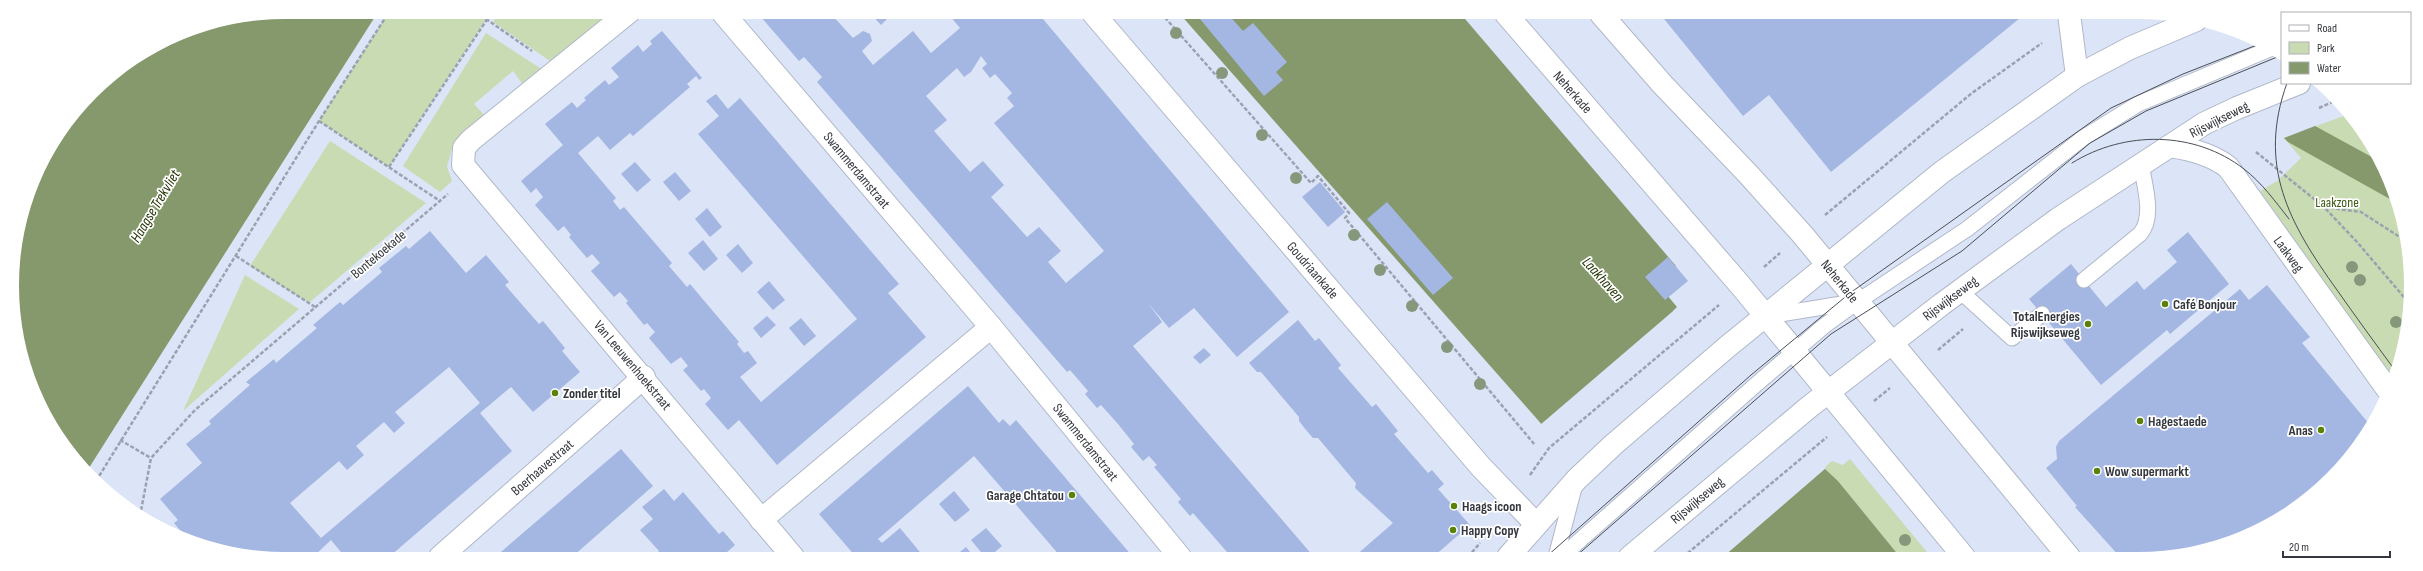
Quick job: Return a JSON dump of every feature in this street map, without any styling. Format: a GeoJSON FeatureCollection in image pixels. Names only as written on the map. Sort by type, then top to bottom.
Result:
{"type":"FeatureCollection","features":[{"type":"Feature","properties":{"kind":"main road"},"geometry":{"type":"LineString","coordinates":[[470,176],[463,165],[464,148],[620,19]]}},
{"type":"Feature","properties":{"kind":"main road","name":"Swammerdamstraat"},"geometry":{"type":"LineString","coordinates":[[728,19],[991,327],[1176,552]]}},
{"type":"Feature","properties":{"kind":"main road","name":"Goudriaankade"},"geometry":{"type":"LineString","coordinates":[[1098,19],[1481,467],[1536,524]]}},
{"type":"Feature","properties":{"kind":"main road","name":"Neherkade"},"geometry":{"type":"LineString","coordinates":[[1510,19],[1796,350],[1960,552]]}},
{"type":"Feature","properties":{"kind":"main road","name":"Neherkade"},"geometry":{"type":"LineString","coordinates":[[1605,19],[1663,85],[1753,179],[1802,234],[2065,552]]}},
{"type":"Feature","properties":{"kind":"main road"},"geometry":{"type":"LineString","coordinates":[[2070,19],[2077,76]]}},
{"type":"Feature","properties":{"kind":"main road"},"geometry":{"type":"LineString","coordinates":[[1512,552],[1577,479],[1727,347],[1947,169],[2077,76],[2130,48],[2187,24]]}},
{"type":"Feature","properties":{"kind":"main road","name":"Rijswijkseweg"},"geometry":{"type":"LineString","coordinates":[[1635,552],[1791,421],[1891,343],[2058,218],[2141,164],[2221,115],[2297,84]]}},
{"type":"Feature","properties":{"kind":"main road","name":"Laakweg"},"geometry":{"type":"LineString","coordinates":[[2170,146],[2189,149],[2211,157],[2228,167],[2385,385]]}},
{"type":"Feature","properties":{"kind":"main road","name":"Van Leeuwenhoekstraat"},"geometry":{"type":"LineString","coordinates":[[470,176],[644,377],[789,552]]}},
{"type":"Feature","properties":{"kind":"main road"},"geometry":{"type":"LineString","coordinates":[[761,520],[991,327]]}},
{"type":"Feature","properties":{"kind":"main road","name":"Boerhaavestraat"},"geometry":{"type":"LineString","coordinates":[[446,552],[644,377]]}},
{"type":"Feature","properties":{"kind":"lane"},"geometry":{"type":"LineString","coordinates":[[1566,552],[1607,514],[1796,350],[1857,302],[1967,229],[2030,177],[2114,117],[2138,104],[2264,51]]}},
{"type":"Feature","properties":{"kind":"lane"},"geometry":{"type":"LineString","coordinates":[[2084,280],[2140,234],[2145,226],[2148,214],[2141,164]]}},
{"type":"Feature","properties":{"kind":"lane"},"geometry":{"type":"LineString","coordinates":[[1960,291],[2012,338],[2042,314]]}},
{"type":"Feature","properties":{"kind":"lane"},"geometry":{"type":"LineString","coordinates":[[1767,316],[1857,302]]}},
{"type":"Feature","properties":{"kind":"lane"},"geometry":{"type":"LineString","coordinates":[[1557,552],[1577,479]]}},
{"type":"Feature","properties":{"kind":"path"},"geometry":{"type":"LineString","coordinates":[[99,476],[319,121],[385,19]]}},
{"type":"Feature","properties":{"kind":"path"},"geometry":{"type":"LineString","coordinates":[[1165,19],[1311,183],[1318,176],[1349,214],[1345,218],[1535,445]]}},
{"type":"Feature","properties":{"kind":"path"},"geometry":{"type":"LineString","coordinates":[[1549,448],[1802,234],[1972,93],[2070,19]]}},
{"type":"Feature","properties":{"kind":"path"},"geometry":{"type":"LineString","coordinates":[[389,167],[487,20],[559,69]]}},
{"type":"Feature","properties":{"kind":"path"},"geometry":{"type":"LineString","coordinates":[[319,121],[440,201]]}},
{"type":"Feature","properties":{"kind":"path"},"geometry":{"type":"LineString","coordinates":[[2252,149],[2324,207],[2403,297]]}},
{"type":"Feature","properties":{"kind":"path","name":"Bontekoekade"},"geometry":{"type":"LineString","coordinates":[[151,458],[195,410],[470,176]]}},
{"type":"Feature","properties":{"kind":"path"},"geometry":{"type":"LineString","coordinates":[[2324,207],[2360,212],[2400,237]]}},
{"type":"Feature","properties":{"kind":"path"},"geometry":{"type":"LineString","coordinates":[[236,256],[315,307]]}},
{"type":"Feature","properties":{"kind":"path"},"geometry":{"type":"LineString","coordinates":[[1689,552],[1813,447],[1913,370],[1983,312]]}},
{"type":"Feature","properties":{"kind":"path"},"geometry":{"type":"LineString","coordinates":[[120,440],[151,458],[141,510]]}},
{"type":"Feature","properties":{"kind":"green space"},"geometry":{"type":"Polygon","coordinates":[[[385,19],[486,19],[389,167],[319,121],[385,19]]]}},
{"type":"Feature","properties":{"kind":"green space"},"geometry":{"type":"Polygon","coordinates":[[[495,19],[602,19],[553,63],[493,22],[495,19]]]}},
{"type":"Feature","properties":{"kind":"green space"},"geometry":{"type":"Polygon","coordinates":[[[486,33],[543,70],[524,86],[513,71],[474,104],[487,118],[452,148],[447,167],[452,181],[440,192],[403,166],[486,33]]]}},
{"type":"Feature","properties":{"kind":"green space","name":"Laakzone"},"geometry":{"type":"Polygon","coordinates":[[[2343,116],[2359,137],[2377,168],[2390,200],[2402,251],[2404,286],[2402,320],[2389,372],[2260,191],[2277,181],[2301,158],[2284,138],[2343,116]]]}},
{"type":"Feature","properties":{"kind":"green space"},"geometry":{"type":"Polygon","coordinates":[[[330,141],[426,203],[309,303],[250,266],[330,141]]]}},
{"type":"Feature","properties":{"kind":"green space"},"geometry":{"type":"Polygon","coordinates":[[[245,275],[299,309],[183,411],[245,275]]]}},
{"type":"Feature","properties":{"kind":"green space"},"geometry":{"type":"Polygon","coordinates":[[[1850,459],[1927,552],[1896,552],[1838,481],[1824,468],[1832,461],[1843,465],[1850,459]]]}},
{"type":"Feature","properties":{"kind":"water","name":"Haagse Trekvliet"},"geometry":{"type":"Polygon","coordinates":[[[286,19],[374,19],[90,466],[64,434],[46,403],[33,371],[21,320],[19,286],[21,251],[24,234],[39,184],[46,168],[64,137],[97,97],[123,74],[152,55],[184,39],[217,28],[251,21],[286,19]]]}},
{"type":"Feature","properties":{"kind":"water","name":"Laakhaven"},"geometry":{"type":"Polygon","coordinates":[[[1184,19],[1465,19],[1676,266],[1657,283],[1677,307],[1673,311],[1815,475],[1824,468],[1838,481],[1896,552],[1722,552],[1728,547],[1591,387],[1544,427],[1184,19]]]}},
{"type":"Feature","properties":{"kind":"water"},"geometry":{"type":"Polygon","coordinates":[[[2315,126],[2370,156],[2377,168],[2390,199],[2288,142],[2284,138],[2315,126]]]}},
{"type":"Feature","properties":{"kind":"pier"},"geometry":{"type":"Polygon","coordinates":[[[1679,306],[1676,311],[1815,473],[1823,466],[1826,468],[1729,552],[1720,552],[1726,546],[1591,390],[1546,429],[1540,425],[1679,306]]]}},
{"type":"Feature","properties":{"kind":"building"},"geometry":{"type":"Polygon","coordinates":[[[763,19],[836,19],[853,38],[863,31],[870,34],[872,41],[862,51],[873,65],[913,31],[931,53],[960,28],[952,19],[1043,19],[1289,312],[1237,357],[1194,308],[1169,328],[1148,303],[1162,322],[1133,346],[1310,552],[1227,552],[1193,513],[1190,516],[1178,502],[1181,499],[1154,467],[1157,465],[1149,456],[1143,461],[1131,447],[1134,444],[1118,424],[1101,405],[1097,408],[1085,394],[1088,391],[1070,370],[1067,372],[817,82],[822,77],[804,57],[799,61],[763,19]],[[981,56],[971,72],[964,77],[957,68],[926,96],[947,120],[934,131],[970,172],[983,161],[1004,185],[991,197],[1027,237],[1039,227],[1061,251],[1048,262],[1066,283],[1104,251],[994,123],[1014,106],[1007,98],[1012,93],[995,74],[990,78],[982,68],[987,64],[981,56]]]}},
{"type":"Feature","properties":{"kind":"building"},"geometry":{"type":"Polygon","coordinates":[[[876,19],[887,19],[881,25],[876,19]]]}},
{"type":"Feature","properties":{"kind":"building"},"geometry":{"type":"Polygon","coordinates":[[[1200,19],[1232,19],[1243,31],[1253,23],[1287,62],[1276,72],[1283,80],[1264,96],[1200,19]]]}},
{"type":"Feature","properties":{"kind":"building"},"geometry":{"type":"Polygon","coordinates":[[[1664,19],[2019,19],[1831,172],[1769,95],[1743,116],[1664,19]]]}},
{"type":"Feature","properties":{"kind":"building"},"geometry":{"type":"Polygon","coordinates":[[[662,31],[702,78],[699,80],[696,76],[687,84],[690,87],[633,136],[630,133],[610,150],[598,136],[578,153],[616,198],[613,201],[620,210],[624,207],[672,263],[669,266],[687,287],[690,284],[739,342],[737,344],[744,353],[748,351],[757,363],[740,377],[761,402],[857,319],[698,134],[719,116],[706,101],[716,94],[728,109],[740,98],[899,284],[888,293],[926,337],[777,465],[739,420],[728,430],[705,404],[711,398],[704,389],[701,391],[683,370],[688,366],[681,357],[671,364],[649,338],[655,332],[647,323],[644,325],[626,303],[628,301],[620,292],[614,297],[591,271],[600,263],[592,254],[587,258],[569,237],[571,235],[564,226],[558,231],[535,205],[543,197],[536,188],[531,193],[521,181],[563,145],[545,124],[572,102],[577,108],[586,100],[584,98],[605,80],[609,85],[619,77],[611,68],[638,45],[643,52],[652,44],[650,41],[662,31]]]}},
{"type":"Feature","properties":{"kind":"building"},"geometry":{"type":"Polygon","coordinates":[[[635,162],[651,180],[637,192],[621,174],[635,162]]]}},
{"type":"Feature","properties":{"kind":"building"},"geometry":{"type":"Polygon","coordinates":[[[675,172],[691,191],[679,201],[663,182],[675,172]]]}},
{"type":"Feature","properties":{"kind":"building"},"geometry":{"type":"Polygon","coordinates":[[[1320,182],[1345,212],[1328,227],[1302,197],[1320,182]]]}},
{"type":"Feature","properties":{"kind":"building"},"geometry":{"type":"Polygon","coordinates":[[[1387,202],[1453,278],[1433,295],[1367,219],[1387,202]]]}},
{"type":"Feature","properties":{"kind":"building"},"geometry":{"type":"Polygon","coordinates":[[[707,208],[722,227],[710,237],[695,219],[707,208]]]}},
{"type":"Feature","properties":{"kind":"building"},"geometry":{"type":"Polygon","coordinates":[[[430,231],[466,273],[486,255],[509,282],[505,285],[539,324],[543,321],[565,348],[562,351],[580,372],[533,412],[511,387],[480,413],[512,451],[395,552],[341,552],[331,540],[318,552],[251,550],[217,543],[180,530],[174,523],[178,520],[160,499],[202,463],[186,444],[211,424],[209,421],[250,385],[246,382],[274,359],[276,363],[317,328],[313,325],[340,302],[343,305],[382,272],[379,268],[406,246],[409,249],[430,231]],[[449,367],[395,412],[405,423],[394,433],[384,422],[356,446],[364,455],[347,470],[339,461],[290,503],[321,538],[480,403],[449,367]]]}},
{"type":"Feature","properties":{"kind":"building"},"geometry":{"type":"Polygon","coordinates":[[[2188,232],[2229,284],[2170,334],[2167,330],[2101,385],[2029,299],[2071,264],[2106,307],[2137,281],[2144,290],[2177,262],[2167,250],[2188,232]]]}},
{"type":"Feature","properties":{"kind":"building"},"geometry":{"type":"Polygon","coordinates":[[[703,240],[718,259],[704,271],[688,253],[703,240]]]}},
{"type":"Feature","properties":{"kind":"building"},"geometry":{"type":"Polygon","coordinates":[[[738,244],[753,263],[742,273],[726,255],[738,244]]]}},
{"type":"Feature","properties":{"kind":"building"},"geometry":{"type":"Polygon","coordinates":[[[1668,257],[1688,281],[1665,300],[1645,277],[1668,257]]]}},
{"type":"Feature","properties":{"kind":"building"},"geometry":{"type":"Polygon","coordinates":[[[769,281],[785,300],[773,310],[757,292],[769,281]]]}},
{"type":"Feature","properties":{"kind":"building"},"geometry":{"type":"Polygon","coordinates":[[[2267,285],[2310,337],[2302,343],[2367,421],[2349,448],[2326,474],[2300,497],[2255,525],[2223,538],[2189,547],[2172,550],[2116,552],[2075,507],[2077,506],[2046,468],[2057,459],[2056,447],[2059,441],[2240,289],[2249,300],[2267,285]]]}},
{"type":"Feature","properties":{"kind":"building"},"geometry":{"type":"Polygon","coordinates":[[[767,316],[776,325],[761,338],[753,328],[767,316]]]}},
{"type":"Feature","properties":{"kind":"building"},"geometry":{"type":"Polygon","coordinates":[[[801,318],[816,336],[804,346],[789,328],[801,318]]]}},
{"type":"Feature","properties":{"kind":"building"},"geometry":{"type":"Polygon","coordinates":[[[1298,320],[1315,341],[1319,338],[1341,365],[1338,368],[1372,407],[1376,404],[1398,431],[1394,434],[1428,473],[1432,470],[1444,484],[1438,489],[1470,525],[1439,552],[1360,552],[1393,523],[1355,488],[1356,483],[1318,438],[1313,438],[1299,421],[1299,417],[1261,372],[1257,372],[1249,363],[1298,320]]]}},
{"type":"Feature","properties":{"kind":"building"},"geometry":{"type":"Polygon","coordinates":[[[1204,348],[1211,355],[1200,364],[1193,357],[1204,348]]]}},
{"type":"Feature","properties":{"kind":"building"},"geometry":{"type":"Polygon","coordinates":[[[968,386],[999,423],[1003,419],[1010,426],[1016,420],[1129,552],[1057,552],[974,456],[878,539],[882,543],[900,528],[920,552],[852,552],[819,514],[968,386]]]}},
{"type":"Feature","properties":{"kind":"building"},"geometry":{"type":"Polygon","coordinates":[[[621,449],[653,486],[578,552],[501,552],[621,449]]]}},
{"type":"Feature","properties":{"kind":"building"},"geometry":{"type":"Polygon","coordinates":[[[664,489],[674,501],[683,492],[719,534],[723,531],[735,545],[727,552],[658,552],[659,551],[640,530],[653,519],[642,507],[664,489]]]}},
{"type":"Feature","properties":{"kind":"building"},"geometry":{"type":"Polygon","coordinates":[[[954,491],[970,510],[955,522],[939,504],[954,491]]]}},
{"type":"Feature","properties":{"kind":"building"},"geometry":{"type":"Polygon","coordinates":[[[986,528],[1002,546],[995,552],[981,552],[971,540],[986,528]]]}},
{"type":"Feature","properties":{"kind":"building"},"geometry":{"type":"Polygon","coordinates":[[[966,547],[970,552],[960,552],[966,547]]]}},
{"type":"Feature","properties":{"kind":"tram line"},"geometry":{"type":"LineString","coordinates":[[1552,552],[1751,375],[1850,293],[2111,108],[2183,74],[2255,46]]}},
{"type":"Feature","properties":{"kind":"tram line"},"geometry":{"type":"LineString","coordinates":[[1581,552],[1831,334],[1962,251],[2090,143],[2146,111],[2275,58]]}},
{"type":"Feature","properties":{"kind":"tram line"},"geometry":{"type":"LineString","coordinates":[[2287,84],[2279,113],[2275,141],[2277,167],[2283,192],[2292,217],[2320,265],[2392,366]]}},
{"type":"Feature","properties":{"kind":"tram line"},"geometry":{"type":"LineString","coordinates":[[2072,163],[2093,152],[2114,145],[2137,140],[2160,139],[2204,147],[2225,156],[2251,174],[2289,219]]}},
{"type":"Feature","properties":{"kind":"place","name":"Café Bonjour"},"geometry":{"type":"Point","coordinates":[2165,304]}},
{"type":"Feature","properties":{"kind":"place","name":"TotalEnergies Rijswijkseweg"},"geometry":{"type":"Point","coordinates":[2088,324]}},
{"type":"Feature","properties":{"kind":"place","name":"Zonder titel"},"geometry":{"type":"Point","coordinates":[555,393]}},
{"type":"Feature","properties":{"kind":"place","name":"Hagestaede"},"geometry":{"type":"Point","coordinates":[2140,421]}},
{"type":"Feature","properties":{"kind":"place","name":"Anas"},"geometry":{"type":"Point","coordinates":[2321,430]}},
{"type":"Feature","properties":{"kind":"place","name":"Wow supermarkt"},"geometry":{"type":"Point","coordinates":[2097,471]}},
{"type":"Feature","properties":{"kind":"place","name":"Garage Chtatou"},"geometry":{"type":"Point","coordinates":[1072,495]}},
{"type":"Feature","properties":{"kind":"place","name":"Haags icoon"},"geometry":{"type":"Point","coordinates":[1454,506]}},
{"type":"Feature","properties":{"kind":"place","name":"Happy Copy"},"geometry":{"type":"Point","coordinates":[1453,530]}}]}
